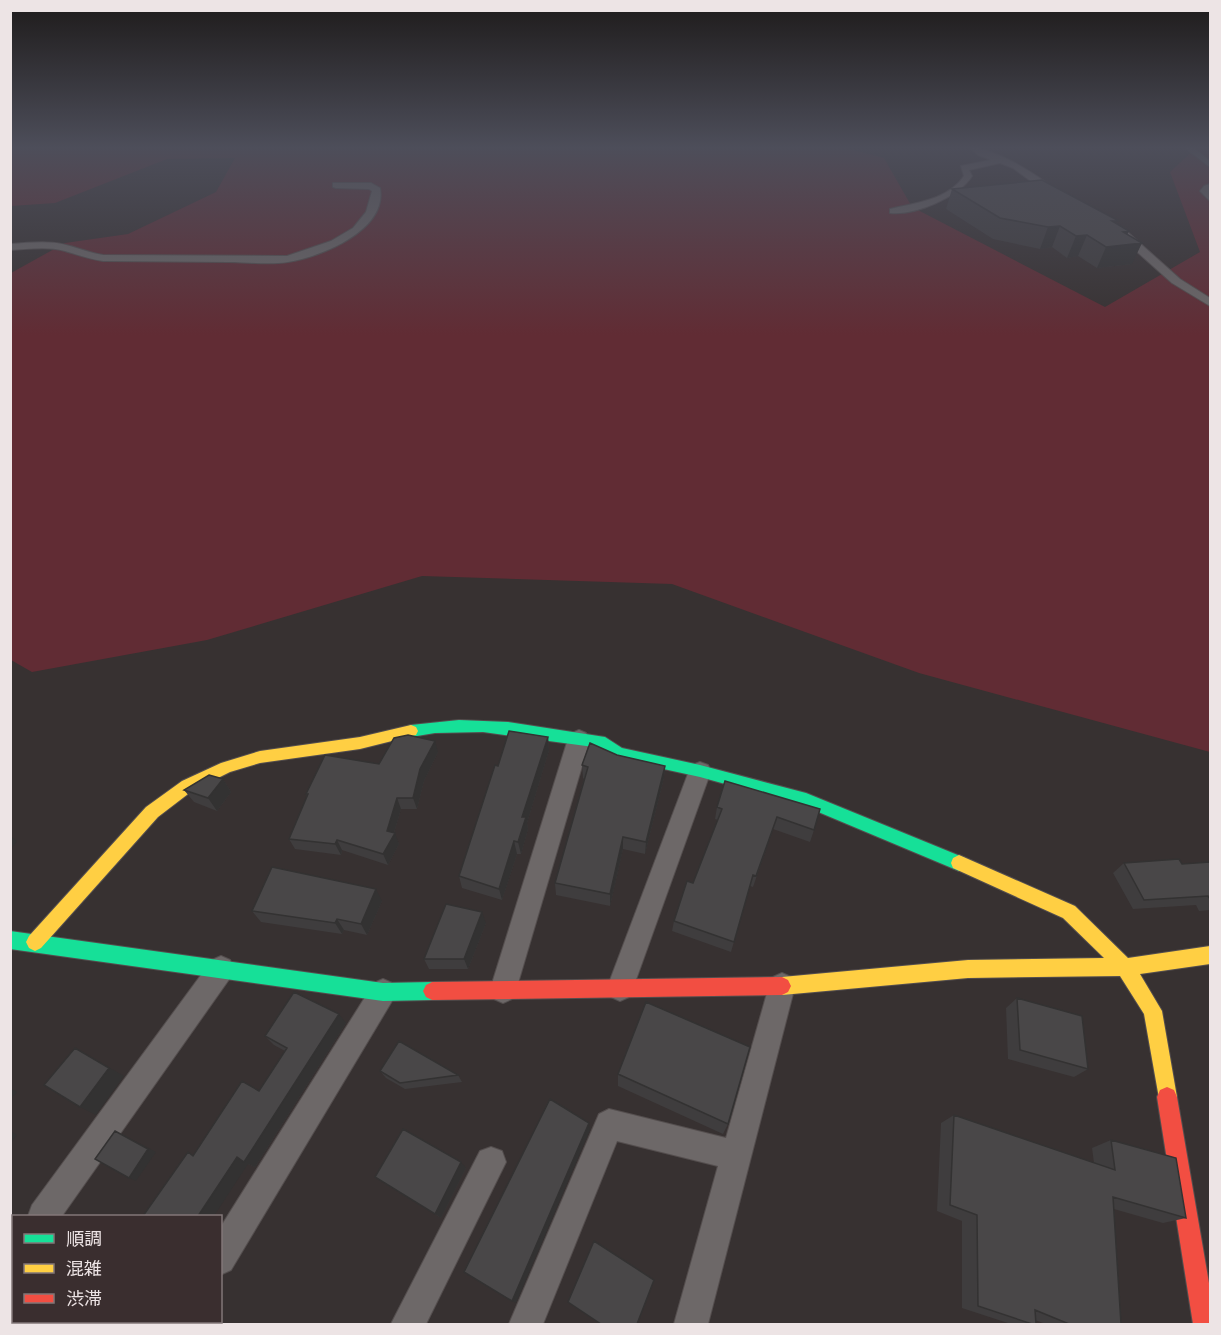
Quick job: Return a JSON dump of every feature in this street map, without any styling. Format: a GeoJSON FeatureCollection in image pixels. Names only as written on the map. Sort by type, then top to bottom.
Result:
{"type":"FeatureCollection","features":[{"type":"Feature","properties":{"kind":"street"},"geometry":{"type":"LineString","coordinates":[[10,248],[44,245],[67,248],[83,255],[103,258],[287,259],[310,254],[336,243],[362,224],[372,210]]}},
{"type":"Feature","properties":{"kind":"street"},"geometry":{"type":"LineString","coordinates":[[1109,224],[1124,233],[1176,281],[1210,303]]}},
{"type":"Feature","properties":{"kind":"street"},"geometry":{"type":"LineString","coordinates":[[35,942],[152,812],[187,786],[226,767],[260,757],[360,743],[437,725],[475,725],[605,743],[618,753],[700,771],[806,800],[927,848],[1069,912],[1125,967],[1153,1011],[1205,1324]]}},
{"type":"Feature","properties":{"kind":"street"},"geometry":{"type":"LineString","coordinates":[[503,990],[579,739]]}},
{"type":"Feature","properties":{"kind":"street"},"geometry":{"type":"LineString","coordinates":[[620,988],[700,771]]}},
{"type":"Feature","properties":{"kind":"street"},"geometry":{"type":"LineString","coordinates":[[10,940],[383,992],[782,987],[968,969],[1125,967],[1210,955]]}},
{"type":"Feature","properties":{"kind":"street"},"geometry":{"type":"LineString","coordinates":[[44,1215],[221,969]]}},
{"type":"Feature","properties":{"kind":"street"},"geometry":{"type":"LineString","coordinates":[[691,1324],[782,987]]}},
{"type":"Feature","properties":{"kind":"street"},"geometry":{"type":"LineString","coordinates":[[222,1256],[383,992]]}},
{"type":"Feature","properties":{"kind":"street"},"geometry":{"type":"LineString","coordinates":[[526,1324],[609,1124],[735,1155]]}},
{"type":"Feature","properties":{"kind":"street"},"geometry":{"type":"LineString","coordinates":[[408,1324],[491,1162]]}},
{"type":"Feature","properties":{"kind":"shaded area"},"geometry":{"type":"Polygon","coordinates":[[[178,210],[918,210],[1105,307],[1200,252],[1184,210],[1210,210],[1210,752],[919,673],[672,584],[422,576],[207,640],[32,672],[11,660],[11,273],[65,243],[128,234],[178,210]]]}},
{"type":"Feature","properties":{"kind":"building"},"geometry":{"type":"Polygon","coordinates":[[[987,210],[1099,210],[1119,221],[1112,221],[1129,231],[1123,232],[1142,243],[1106,247],[1087,235],[1076,236],[1060,226],[1048,227],[1000,218],[987,210]]]}},
{"type":"Feature","properties":{"kind":"building"},"geometry":{"type":"Polygon","coordinates":[[[509,731],[548,737],[522,817],[526,817],[518,842],[514,841],[499,889],[459,876],[495,765],[498,766],[509,731]]]}},
{"type":"Feature","properties":{"kind":"building"},"geometry":{"type":"Polygon","coordinates":[[[408,735],[435,741],[420,769],[413,798],[397,798],[387,831],[395,833],[383,854],[337,840],[335,844],[289,839],[308,794],[306,794],[325,755],[379,764],[394,738],[408,735]]]}},
{"type":"Feature","properties":{"kind":"building"},"geometry":{"type":"Polygon","coordinates":[[[590,743],[617,755],[665,766],[646,842],[623,837],[610,894],[555,883],[588,767],[582,765],[590,743]]]}},
{"type":"Feature","properties":{"kind":"building"},"geometry":{"type":"Polygon","coordinates":[[[209,775],[223,779],[208,798],[184,790],[209,775]]]}},
{"type":"Feature","properties":{"kind":"building"},"geometry":{"type":"Polygon","coordinates":[[[725,781],[820,809],[814,830],[777,817],[756,876],[753,875],[734,942],[674,921],[687,881],[693,883],[722,809],[717,807],[725,781]]]}},
{"type":"Feature","properties":{"kind":"building"},"geometry":{"type":"Polygon","coordinates":[[[1179,859],[1182,864],[1210,862],[1210,899],[1208,896],[1144,900],[1124,863],[1179,859]]]}},
{"type":"Feature","properties":{"kind":"building"},"geometry":{"type":"Polygon","coordinates":[[[272,867],[376,889],[361,924],[337,919],[335,923],[252,911],[272,867]]]}},
{"type":"Feature","properties":{"kind":"building"},"geometry":{"type":"Polygon","coordinates":[[[446,904],[482,912],[464,959],[424,959],[446,904]]]}},
{"type":"Feature","properties":{"kind":"building"},"geometry":{"type":"Polygon","coordinates":[[[294,992],[339,1014],[244,1162],[237,1157],[199,1215],[144,1215],[188,1152],[193,1156],[242,1081],[259,1091],[287,1048],[265,1036],[294,992]]]}},
{"type":"Feature","properties":{"kind":"building"},"geometry":{"type":"Polygon","coordinates":[[[1017,998],[1082,1016],[1088,1069],[1020,1050],[1017,998]]]}},
{"type":"Feature","properties":{"kind":"building"},"geometry":{"type":"Polygon","coordinates":[[[646,1002],[750,1047],[728,1124],[618,1074],[646,1002]]]}},
{"type":"Feature","properties":{"kind":"building"},"geometry":{"type":"Polygon","coordinates":[[[399,1041],[458,1075],[400,1083],[380,1071],[399,1041]]]}},
{"type":"Feature","properties":{"kind":"building"},"geometry":{"type":"Polygon","coordinates":[[[75,1048],[109,1068],[80,1107],[44,1085],[75,1048]]]}},
{"type":"Feature","properties":{"kind":"building"},"geometry":{"type":"Polygon","coordinates":[[[550,1099],[589,1123],[512,1301],[464,1272],[550,1099]]]}},
{"type":"Feature","properties":{"kind":"building"},"geometry":{"type":"Polygon","coordinates":[[[954,1115],[1115,1170],[1111,1140],[1176,1158],[1186,1218],[1113,1197],[1121,1324],[1069,1324],[1035,1310],[1036,1324],[1032,1324],[978,1306],[977,1215],[950,1205],[954,1115]]]}},
{"type":"Feature","properties":{"kind":"building"},"geometry":{"type":"Polygon","coordinates":[[[403,1129],[461,1162],[435,1214],[375,1177],[403,1129]]]}},
{"type":"Feature","properties":{"kind":"building"},"geometry":{"type":"Polygon","coordinates":[[[115,1131],[148,1149],[129,1178],[95,1159],[115,1131]]]}},
{"type":"Feature","properties":{"kind":"building"},"geometry":{"type":"Polygon","coordinates":[[[594,1241],[654,1280],[637,1324],[601,1324],[568,1302],[594,1241]]]}},
{"type":"Feature","properties":{"kind":"building"},"geometry":{"type":"Polygon","coordinates":[[[10,1282],[12,1283],[12,1323],[31,1324],[10,1324],[10,1282]]]}},
{"type":"Feature","properties":{"kind":"building"},"geometry":{"type":"Polygon","coordinates":[[[75,1323],[138,1323],[137,1324],[75,1323]]]}},
{"type":"Feature","properties":{"kind":"traffic: fast"},"geometry":{"type":"LineString","coordinates":[[411,731],[459,725],[483,726],[533,731],[605,743],[618,753],[700,771],[806,800],[959,863]]}},
{"type":"Feature","properties":{"kind":"traffic: fast"},"geometry":{"type":"LineString","coordinates":[[10,940],[383,992],[432,991]]}},
{"type":"Feature","properties":{"kind":"traffic: slow"},"geometry":{"type":"LineString","coordinates":[[35,942],[152,812],[187,786],[226,767],[260,757],[360,743],[411,731]]}},
{"type":"Feature","properties":{"kind":"traffic: slow"},"geometry":{"type":"LineString","coordinates":[[959,863],[1069,912],[1125,967],[1153,1011],[1167,1097]]}},
{"type":"Feature","properties":{"kind":"traffic: slow"},"geometry":{"type":"LineString","coordinates":[[782,986],[968,969],[1125,967],[1210,955]]}},
{"type":"Feature","properties":{"kind":"traffic: jam"},"geometry":{"type":"LineString","coordinates":[[432,991],[782,986]]}},
{"type":"Feature","properties":{"kind":"traffic: jam"},"geometry":{"type":"LineString","coordinates":[[1167,1097],[1205,1324]]}}]}
